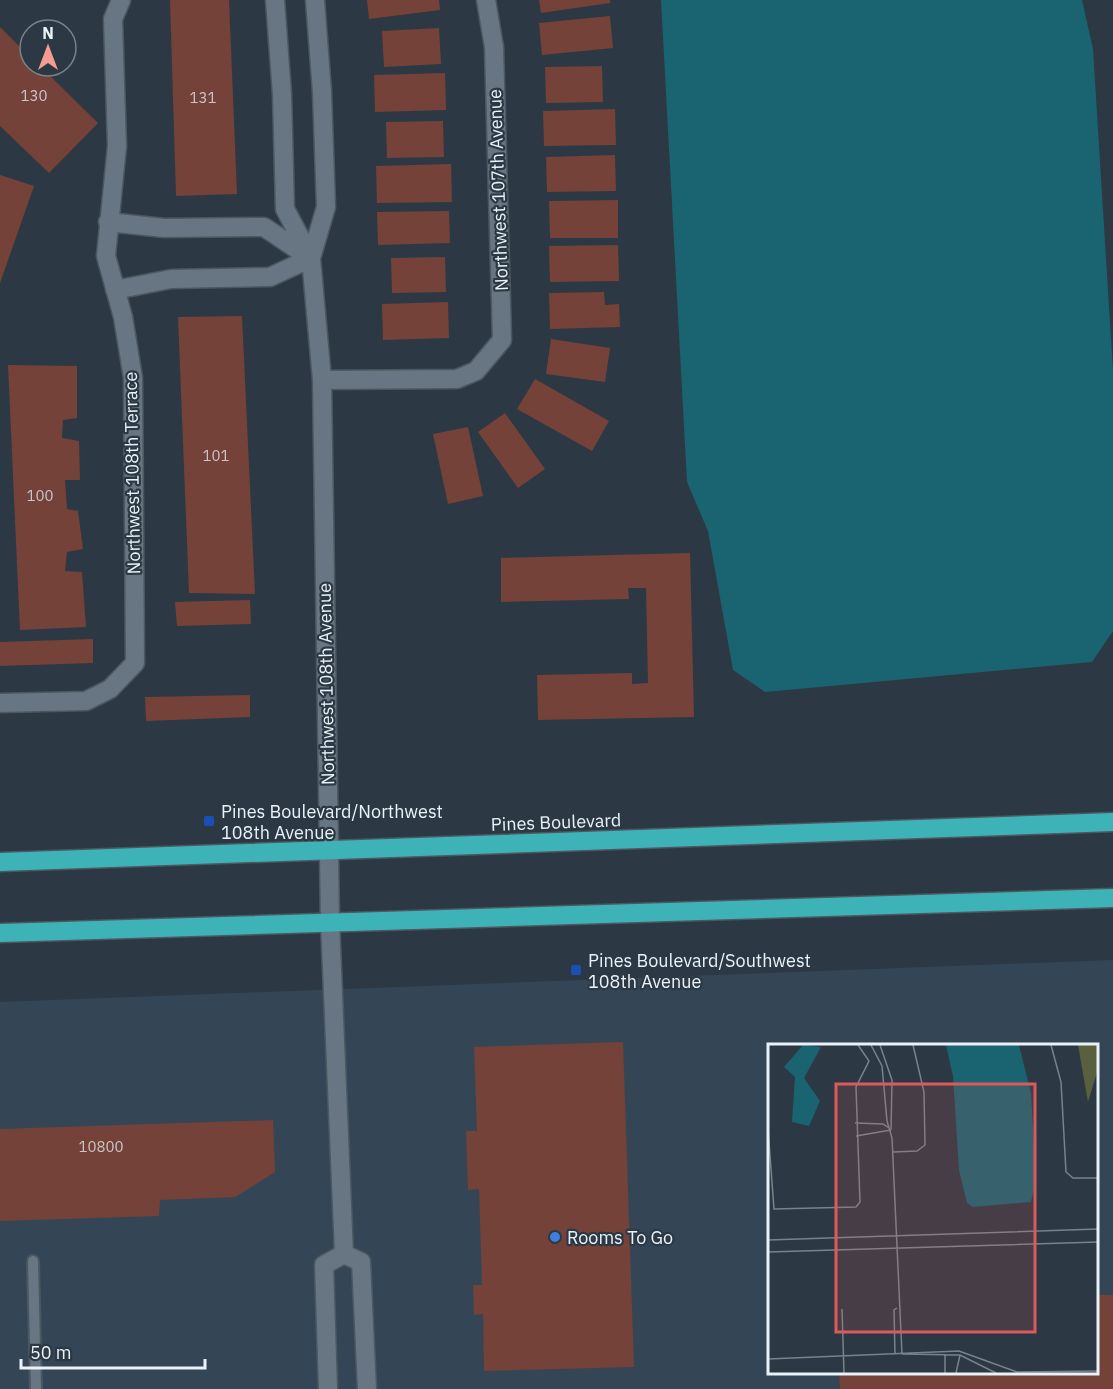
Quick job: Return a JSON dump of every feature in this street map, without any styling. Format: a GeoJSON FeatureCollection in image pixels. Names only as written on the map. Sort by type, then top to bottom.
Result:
{"type":"FeatureCollection","features":[{"type":"Feature","properties":{"kind":"highway","name":"Pines Boulevard"},"geometry":{"type":"LineString","coordinates":[[0,862],[329,852],[900,828],[1113,822]]}},
{"type":"Feature","properties":{"kind":"highway"},"geometry":{"type":"LineString","coordinates":[[0,933],[1113,898]]}},
{"type":"Feature","properties":{"kind":"street","name":"Northwest 108th Terrace"},"geometry":{"type":"LineString","coordinates":[[0,703],[86,701],[110,689],[135,663],[133,378],[123,317],[106,256],[117,146],[113,19],[121,0]]}},
{"type":"Feature","properties":{"kind":"street","name":"Northwest 108th Avenue"},"geometry":{"type":"LineString","coordinates":[[274,0],[282,93],[285,209],[311,258]]}},
{"type":"Feature","properties":{"kind":"street","name":"Northwest 108th Avenue"},"geometry":{"type":"LineString","coordinates":[[315,0],[322,92],[326,207],[311,258],[322,380],[330,922],[344,1254]]}},
{"type":"Feature","properties":{"kind":"street","name":"Northwest 107th Avenue"},"geometry":{"type":"LineString","coordinates":[[322,380],[457,379],[476,371],[502,340],[494,47],[486,0]]}},
{"type":"Feature","properties":{"kind":"street"},"geometry":{"type":"LineString","coordinates":[[108,222],[164,228],[264,227],[311,258]]}},
{"type":"Feature","properties":{"kind":"street"},"geometry":{"type":"LineString","coordinates":[[115,290],[171,279],[270,277],[311,258]]}},
{"type":"Feature","properties":{"kind":"street"},"geometry":{"type":"LineString","coordinates":[[328,1389],[324,1265],[344,1254],[361,1262],[367,1389]]}},
{"type":"Feature","properties":{"kind":"lane"},"geometry":{"type":"LineString","coordinates":[[33,1261],[36,1389]]}},
{"type":"Feature","properties":{"kind":"shaded area"},"geometry":{"type":"Polygon","coordinates":[[[1113,960],[1113,1389],[0,1389],[0,1002],[1113,960]]]}},
{"type":"Feature","properties":{"kind":"water"},"geometry":{"type":"Polygon","coordinates":[[[661,0],[1082,0],[1093,49],[1113,371],[1113,631],[1092,662],[765,692],[733,670],[708,531],[687,482],[661,0]]]}},
{"type":"Feature","properties":{"kind":"building"},"geometry":{"type":"Polygon","coordinates":[[[170,0],[229,0],[237,194],[176,196],[170,0]]]}},
{"type":"Feature","properties":{"kind":"building"},"geometry":{"type":"Polygon","coordinates":[[[367,0],[439,0],[440,10],[369,19],[367,0]]]}},
{"type":"Feature","properties":{"kind":"building"},"geometry":{"type":"Polygon","coordinates":[[[539,0],[610,0],[610,3],[541,13],[539,0]]]}},
{"type":"Feature","properties":{"kind":"building"},"geometry":{"type":"Polygon","coordinates":[[[610,16],[613,48],[542,55],[539,23],[610,16]]]}},
{"type":"Feature","properties":{"kind":"building"},"geometry":{"type":"Polygon","coordinates":[[[0,27],[18,45],[18,78],[52,78],[98,123],[49,173],[0,126],[0,27]]]}},
{"type":"Feature","properties":{"kind":"building"},"geometry":{"type":"Polygon","coordinates":[[[439,28],[441,64],[384,67],[382,31],[439,28]]]}},
{"type":"Feature","properties":{"kind":"building"},"geometry":{"type":"Polygon","coordinates":[[[602,66],[603,102],[546,103],[545,67],[602,66]]]}},
{"type":"Feature","properties":{"kind":"building"},"geometry":{"type":"Polygon","coordinates":[[[445,73],[446,110],[375,112],[374,75],[445,73]]]}},
{"type":"Feature","properties":{"kind":"building"},"geometry":{"type":"Polygon","coordinates":[[[615,109],[616,145],[544,146],[543,111],[615,109]]]}},
{"type":"Feature","properties":{"kind":"building"},"geometry":{"type":"Polygon","coordinates":[[[443,121],[444,157],[387,158],[386,122],[443,121]]]}},
{"type":"Feature","properties":{"kind":"building"},"geometry":{"type":"Polygon","coordinates":[[[615,155],[616,191],[547,192],[546,157],[615,155]]]}},
{"type":"Feature","properties":{"kind":"building"},"geometry":{"type":"Polygon","coordinates":[[[451,164],[452,202],[377,203],[376,166],[451,164]]]}},
{"type":"Feature","properties":{"kind":"building"},"geometry":{"type":"Polygon","coordinates":[[[0,175],[34,186],[0,283],[0,175]]]}},
{"type":"Feature","properties":{"kind":"building"},"geometry":{"type":"Polygon","coordinates":[[[618,200],[618,238],[550,238],[549,201],[618,200]]]}},
{"type":"Feature","properties":{"kind":"building"},"geometry":{"type":"Polygon","coordinates":[[[449,211],[450,243],[378,245],[377,212],[449,211]]]}},
{"type":"Feature","properties":{"kind":"building"},"geometry":{"type":"Polygon","coordinates":[[[618,245],[619,281],[550,282],[549,246],[618,245]]]}},
{"type":"Feature","properties":{"kind":"building"},"geometry":{"type":"Polygon","coordinates":[[[445,257],[446,292],[392,293],[391,258],[445,257]]]}},
{"type":"Feature","properties":{"kind":"building"},"geometry":{"type":"Polygon","coordinates":[[[604,292],[605,305],[619,304],[620,327],[550,329],[549,293],[604,292]]]}},
{"type":"Feature","properties":{"kind":"building"},"geometry":{"type":"Polygon","coordinates":[[[448,302],[449,338],[383,340],[382,304],[448,302]]]}},
{"type":"Feature","properties":{"kind":"building"},"geometry":{"type":"Polygon","coordinates":[[[242,316],[255,594],[189,593],[178,317],[242,316]]]}},
{"type":"Feature","properties":{"kind":"building"},"geometry":{"type":"Polygon","coordinates":[[[551,339],[610,348],[605,382],[546,374],[551,339]]]}},
{"type":"Feature","properties":{"kind":"building"},"geometry":{"type":"Polygon","coordinates":[[[8,365],[77,366],[77,418],[63,420],[62,438],[79,441],[80,480],[65,480],[67,509],[78,511],[83,549],[67,552],[65,571],[82,572],[86,627],[20,630],[8,365]]]}},
{"type":"Feature","properties":{"kind":"building"},"geometry":{"type":"Polygon","coordinates":[[[535,379],[609,421],[592,451],[517,409],[535,379]]]}},
{"type":"Feature","properties":{"kind":"building"},"geometry":{"type":"Polygon","coordinates":[[[505,413],[545,469],[518,488],[478,432],[505,413]]]}},
{"type":"Feature","properties":{"kind":"building"},"geometry":{"type":"Polygon","coordinates":[[[468,427],[483,496],[448,504],[433,434],[468,427]]]}},
{"type":"Feature","properties":{"kind":"building"},"geometry":{"type":"Polygon","coordinates":[[[690,553],[694,717],[538,720],[537,675],[632,673],[632,684],[648,683],[646,588],[628,588],[629,599],[501,602],[501,558],[690,553]]]}},
{"type":"Feature","properties":{"kind":"building"},"geometry":{"type":"Polygon","coordinates":[[[250,600],[251,624],[177,626],[175,602],[250,600]]]}},
{"type":"Feature","properties":{"kind":"building"},"geometry":{"type":"Polygon","coordinates":[[[93,639],[93,663],[0,666],[0,642],[93,639]]]}},
{"type":"Feature","properties":{"kind":"building"},"geometry":{"type":"Polygon","coordinates":[[[250,695],[250,717],[146,721],[145,697],[250,695]]]}},
{"type":"Feature","properties":{"kind":"building","name":"Rooms To Go"},"geometry":{"type":"Polygon","coordinates":[[[623,1042],[634,1367],[484,1371],[483,1314],[474,1315],[473,1285],[482,1285],[479,1189],[468,1190],[466,1131],[477,1131],[474,1047],[623,1042]]]}},
{"type":"Feature","properties":{"kind":"building"},"geometry":{"type":"Polygon","coordinates":[[[273,1120],[275,1172],[235,1197],[160,1200],[159,1216],[0,1221],[0,1129],[273,1120]]]}},
{"type":"Feature","properties":{"kind":"building"},"geometry":{"type":"Polygon","coordinates":[[[1098,1295],[1113,1295],[1113,1389],[840,1389],[839,1374],[1098,1374],[1098,1295]]]}},
{"type":"Feature","properties":{"kind":"place","name":"Pines Boulevard/Northwest 108th Avenue"},"geometry":{"type":"Point","coordinates":[209,821]}},
{"type":"Feature","properties":{"kind":"place","name":"Pines Boulevard/Southwest 108th Avenue"},"geometry":{"type":"Point","coordinates":[576,970]}},
{"type":"Feature","properties":{"kind":"place","name":"Rooms To Go"},"geometry":{"type":"Point","coordinates":[555,1237]}}]}
